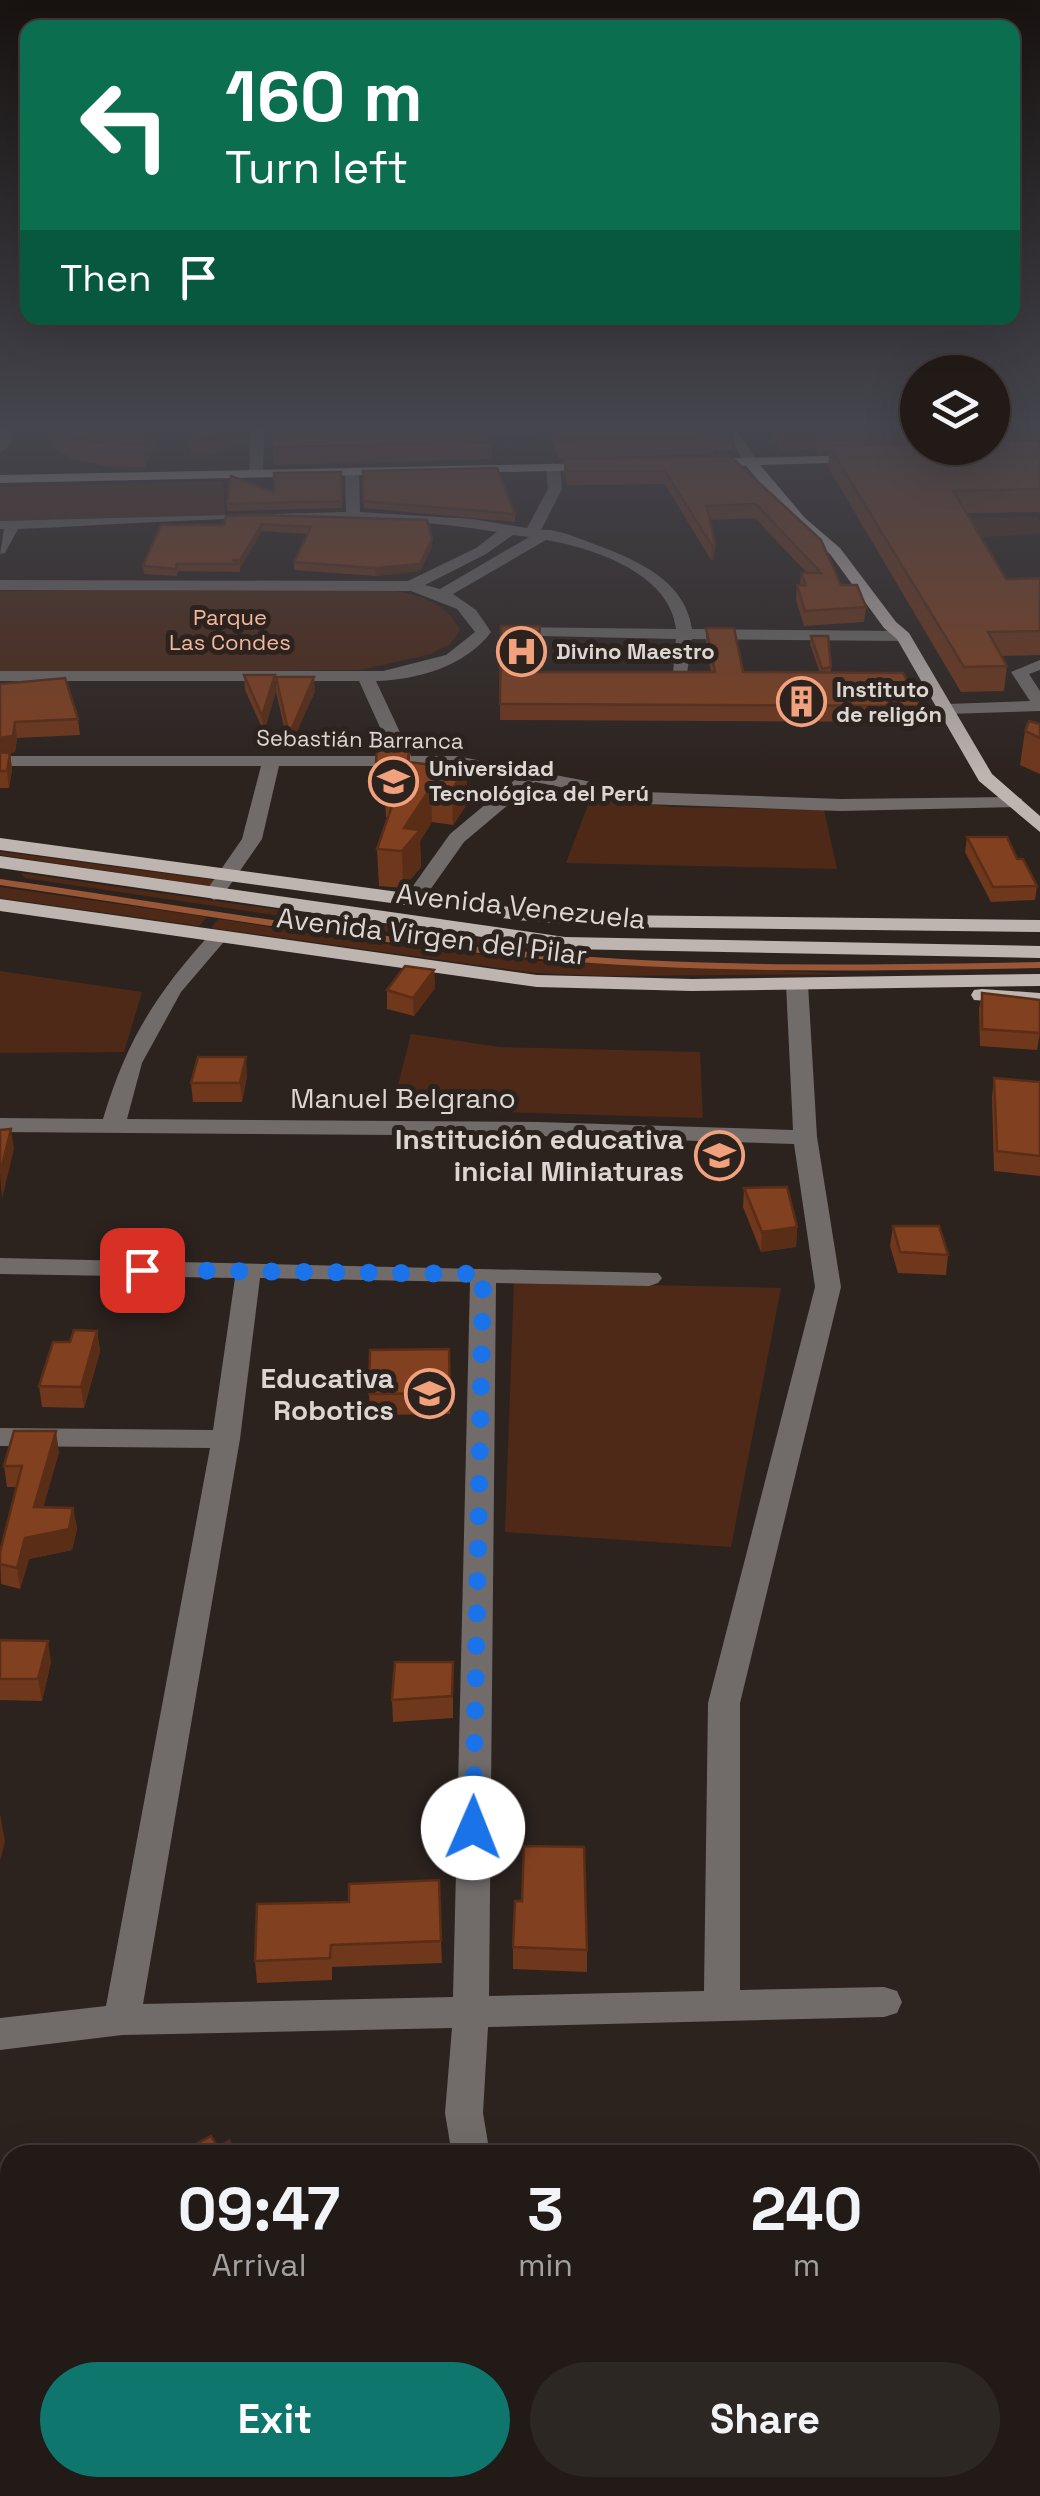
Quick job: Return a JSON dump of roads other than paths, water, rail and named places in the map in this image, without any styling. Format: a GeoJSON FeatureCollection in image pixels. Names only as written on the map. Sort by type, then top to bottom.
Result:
{"type":"FeatureCollection","features":[{"type":"Feature","properties":{"kind":"main road"},"geometry":{"type":"LineString","coordinates":[[826,543],[903,636],[985,777],[1040,826]]}},
{"type":"Feature","properties":{"kind":"main road","name":"Avenida Venezuela"},"geometry":{"type":"LineString","coordinates":[[0,844],[328,891],[608,921],[1040,926]]}},
{"type":"Feature","properties":{"kind":"main road","name":"Avenida Venezuela"},"geometry":{"type":"LineString","coordinates":[[3,863],[565,944],[1040,952]]}},
{"type":"Feature","properties":{"kind":"main road","name":"Avenida Venezuela"},"geometry":{"type":"LineString","coordinates":[[328,891],[360,901],[462,919],[570,930],[1040,939]]}},
{"type":"Feature","properties":{"kind":"main road","name":"Avenida Virgen del Pilar"},"geometry":{"type":"LineString","coordinates":[[0,905],[538,981],[797,984],[1040,980]]}},
{"type":"Feature","properties":{"kind":"main road"},"geometry":{"type":"LineString","coordinates":[[838,982],[876,990],[1040,999]]}},
{"type":"Feature","properties":{"kind":"street"},"geometry":{"type":"LineString","coordinates":[[411,586],[491,543]]}},
{"type":"Feature","properties":{"kind":"street"},"geometry":{"type":"LineString","coordinates":[[443,594],[522,543]]}},
{"type":"Feature","properties":{"kind":"street"},"geometry":{"type":"LineString","coordinates":[[582,543],[609,551],[655,576],[678,604],[684,634],[678,680]]}},
{"type":"Feature","properties":{"kind":"street"},"geometry":{"type":"LineString","coordinates":[[0,584],[411,586],[454,598],[478,620],[484,632]]}},
{"type":"Feature","properties":{"kind":"street"},"geometry":{"type":"LineString","coordinates":[[0,676],[366,678],[444,661],[466,651],[484,632],[903,636]]}},
{"type":"Feature","properties":{"kind":"street"},"geometry":{"type":"LineString","coordinates":[[1040,666],[1019,672],[1040,705]]}},
{"type":"Feature","properties":{"kind":"street"},"geometry":{"type":"LineString","coordinates":[[366,678],[404,759]]}},
{"type":"Feature","properties":{"kind":"street"},"geometry":{"type":"LineString","coordinates":[[947,709],[1040,705]]}},
{"type":"Feature","properties":{"kind":"street"},"geometry":{"type":"LineString","coordinates":[[214,894],[252,838],[272,760]]}},
{"type":"Feature","properties":{"kind":"street","name":"Sebastián Barranca"},"geometry":{"type":"LineString","coordinates":[[0,761],[456,761],[604,792],[684,801],[1015,803]]}},
{"type":"Feature","properties":{"kind":"street"},"geometry":{"type":"LineString","coordinates":[[412,900],[458,838],[532,775]]}},
{"type":"Feature","properties":{"kind":"street"},"geometry":{"type":"LineString","coordinates":[[113,1126],[131,1063],[164,1004],[218,937]]}},
{"type":"Feature","properties":{"kind":"street"},"geometry":{"type":"LineString","coordinates":[[722,2004],[724,1703],[828,1288],[804,1137],[797,984]]}},
{"type":"Feature","properties":{"kind":"street","name":"Manuel Belgrano"},"geometry":{"type":"LineString","coordinates":[[0,1125],[538,1129],[804,1137]]}},
{"type":"Feature","properties":{"kind":"street"},"geometry":{"type":"LineString","coordinates":[[0,1266],[649,1278]]}},
{"type":"Feature","properties":{"kind":"street"},"geometry":{"type":"LineString","coordinates":[[122,2020],[226,1439],[248,1272]]}},
{"type":"Feature","properties":{"kind":"street"},"geometry":{"type":"LineString","coordinates":[[469,2145],[464,2113],[471,2013],[483,1274]]}},
{"type":"Feature","properties":{"kind":"street"},"geometry":{"type":"LineString","coordinates":[[0,1438],[226,1439]]}},
{"type":"Feature","properties":{"kind":"street"},"geometry":{"type":"LineString","coordinates":[[0,2034],[122,2020],[884,2002]]}},
{"type":"Feature","properties":{"kind":"waterway"},"geometry":{"type":"LineString","coordinates":[[0,882],[337,932],[602,961],[727,966],[1040,965]]}},
{"type":"Feature","properties":{"kind":"place","name":"Divino Maestro"},"geometry":{"type":"Point","coordinates":[521,651]}},
{"type":"Feature","properties":{"kind":"place","name":"Instituto de religón"},"geometry":{"type":"Point","coordinates":[801,702]}},
{"type":"Feature","properties":{"kind":"place","name":"Universidad Tecnológica del Perú"},"geometry":{"type":"Point","coordinates":[394,781]}},
{"type":"Feature","properties":{"kind":"place","name":"Institución educativa inicial Miniaturas"},"geometry":{"type":"Point","coordinates":[719,1155]}},
{"type":"Feature","properties":{"kind":"place","name":"Educativa Robotics"},"geometry":{"type":"Point","coordinates":[429,1394]}},
{"type":"Feature","properties":{"kind":"park label","name":"Parque Las Condes"},"geometry":{"type":"Point","coordinates":[230,630]}}]}
